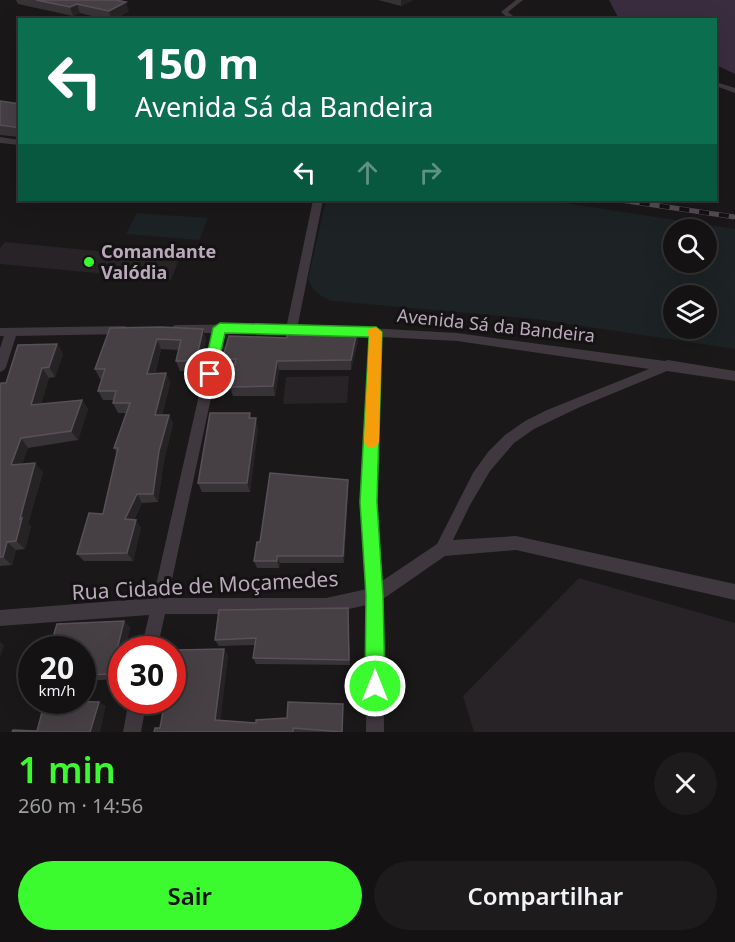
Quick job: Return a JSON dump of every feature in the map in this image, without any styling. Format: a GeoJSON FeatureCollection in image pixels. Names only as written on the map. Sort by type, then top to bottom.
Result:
{"type":"FeatureCollection","features":[{"type":"Feature","properties":{"kind":"street"},"geometry":{"type":"LineString","coordinates":[[512,18],[504,12],[520,0]]}},
{"type":"Feature","properties":{"kind":"street"},"geometry":{"type":"LineString","coordinates":[[717,84],[735,92]]}},
{"type":"Feature","properties":{"kind":"street"},"geometry":{"type":"LineString","coordinates":[[0,140],[18,143]]}},
{"type":"Feature","properties":{"kind":"street"},"geometry":{"type":"LineString","coordinates":[[292,328],[318,201]]}},
{"type":"Feature","properties":{"kind":"street"},"geometry":{"type":"LineString","coordinates":[[152,636],[220,328]]}},
{"type":"Feature","properties":{"kind":"street","name":"Avenida Sá da Bandeira"},"geometry":{"type":"LineString","coordinates":[[163,329],[292,328],[457,337],[735,376]]}},
{"type":"Feature","properties":{"kind":"street"},"geometry":{"type":"LineString","coordinates":[[0,367],[6,332],[140,329]]}},
{"type":"Feature","properties":{"kind":"street"},"geometry":{"type":"LineString","coordinates":[[375,732],[375,595],[369,502],[376,332]]}},
{"type":"Feature","properties":{"kind":"street"},"geometry":{"type":"LineString","coordinates":[[442,549],[467,493],[494,454],[508,442],[524,429],[561,410],[641,380],[668,365]]}},
{"type":"Feature","properties":{"kind":"street"},"geometry":{"type":"LineString","coordinates":[[375,595],[442,549],[516,543],[735,592]]}},
{"type":"Feature","properties":{"kind":"street","name":"Rua Cidade de Moçamedes"},"geometry":{"type":"LineString","coordinates":[[0,618],[158,606],[326,606],[375,595]]}},
{"type":"Feature","properties":{"kind":"street"},"geometry":{"type":"LineString","coordinates":[[132,732],[135,714]]}},
{"type":"Feature","properties":{"kind":"shaded area"},"geometry":{"type":"Polygon","coordinates":[[[609,0],[735,0],[735,74],[717,65],[717,18],[618,18],[609,0]]]}},
{"type":"Feature","properties":{"kind":"shaded area"},"geometry":{"type":"Polygon","coordinates":[[[326,201],[552,201],[669,219],[663,219],[663,273],[717,273],[717,226],[735,229],[735,349],[669,339],[717,339],[717,285],[663,285],[663,338],[536,319],[332,301],[317,293],[308,279],[326,201]]]}},
{"type":"Feature","properties":{"kind":"shaded area"},"geometry":{"type":"Polygon","coordinates":[[[137,213],[208,218],[199,240],[126,234],[137,213]]]}},
{"type":"Feature","properties":{"kind":"shaded area","name":"Comandante Valódia"},"geometry":{"type":"Polygon","coordinates":[[[5,242],[179,259],[171,280],[0,264],[0,248],[5,242]]]}},
{"type":"Feature","properties":{"kind":"shaded area"},"geometry":{"type":"Polygon","coordinates":[[[349,376],[347,403],[283,404],[286,377],[349,376]]]}},
{"type":"Feature","properties":{"kind":"shaded area"},"geometry":{"type":"Polygon","coordinates":[[[579,578],[735,623],[735,732],[474,732],[463,696],[579,578]]]}},
{"type":"Feature","properties":{"kind":"building"},"geometry":{"type":"Polygon","coordinates":[[[36,0],[126,2],[109,11],[77,4],[70,7],[36,0]]]}},
{"type":"Feature","properties":{"kind":"building"},"geometry":{"type":"Polygon","coordinates":[[[0,101],[18,104],[18,128],[0,125],[0,101]]]}},
{"type":"Feature","properties":{"kind":"building"},"geometry":{"type":"Polygon","coordinates":[[[110,328],[203,329],[196,361],[176,361],[181,340],[157,339],[147,374],[166,373],[155,415],[169,415],[159,451],[153,494],[137,494],[125,519],[136,520],[127,553],[77,554],[89,513],[103,514],[118,448],[114,448],[130,403],[113,403],[116,391],[98,391],[105,369],[95,369],[110,328]]]}},
{"type":"Feature","properties":{"kind":"building"},"geometry":{"type":"Polygon","coordinates":[[[287,330],[357,331],[351,360],[277,361],[273,386],[230,387],[236,359],[222,359],[229,336],[287,338],[287,330]]]}},
{"type":"Feature","properties":{"kind":"building"},"geometry":{"type":"Polygon","coordinates":[[[57,344],[49,367],[42,368],[31,405],[82,400],[71,431],[21,438],[11,465],[35,463],[16,541],[7,542],[3,557],[0,557],[0,386],[1,383],[6,383],[18,345],[57,344]]]}},
{"type":"Feature","properties":{"kind":"building"},"geometry":{"type":"Polygon","coordinates":[[[210,413],[250,413],[249,418],[256,418],[247,483],[198,483],[210,413]]]}},
{"type":"Feature","properties":{"kind":"building"},"geometry":{"type":"Polygon","coordinates":[[[270,473],[348,480],[343,556],[277,556],[277,561],[254,561],[257,542],[260,542],[270,473]]]}},
{"type":"Feature","properties":{"kind":"building"},"geometry":{"type":"Polygon","coordinates":[[[348,608],[349,660],[253,658],[256,638],[215,640],[219,610],[348,608]]]}},
{"type":"Feature","properties":{"kind":"building"},"geometry":{"type":"Polygon","coordinates":[[[124,621],[120,636],[108,636],[108,674],[96,675],[96,636],[53,636],[57,624],[124,621]]]}},
{"type":"Feature","properties":{"kind":"building"},"geometry":{"type":"Polygon","coordinates":[[[224,649],[215,720],[256,723],[256,720],[287,718],[288,702],[343,704],[342,732],[293,728],[293,732],[154,732],[155,728],[160,728],[162,714],[186,714],[186,650],[224,649]]]}},
{"type":"Feature","properties":{"kind":"building"},"geometry":{"type":"Polygon","coordinates":[[[42,714],[95,714],[90,732],[12,732],[13,730],[37,731],[42,714]]]}},
{"type":"Feature","properties":{"kind":"railway"},"geometry":{"type":"LineString","coordinates":[[627,201],[735,217]]}},
{"type":"Feature","properties":{"kind":"slow traffic"},"geometry":{"type":"LineString","coordinates":[[371,442],[376,332],[374,332]]}},
{"type":"Feature","properties":{"kind":"place","name":"Comandante Valódia"},"geometry":{"type":"Point","coordinates":[89,262]}},
{"type":"Feature","properties":{"kind":"route"},"geometry":{"type":"LineString","coordinates":[[210,374],[220,328],[292,328],[376,332],[369,502],[375,595],[375,686]]}}]}
